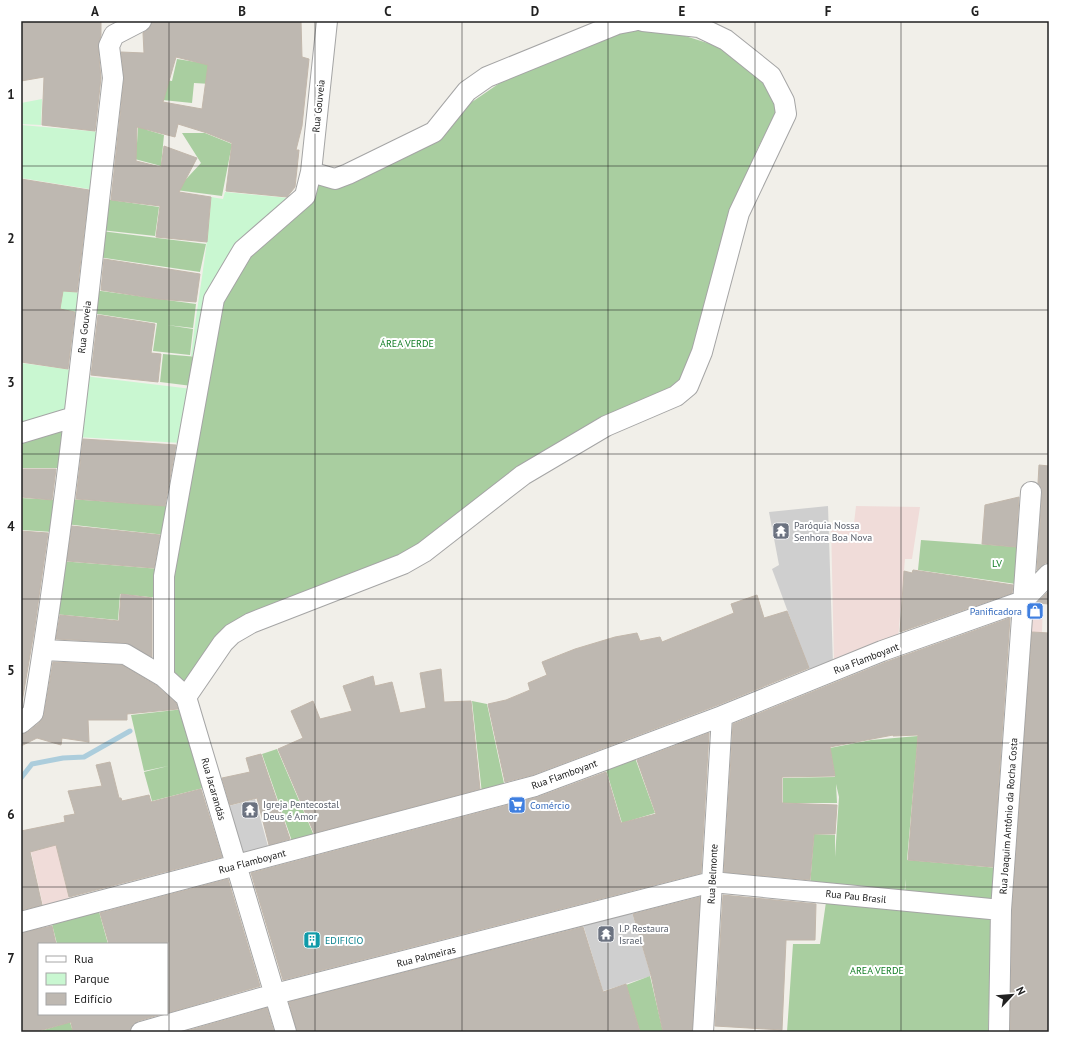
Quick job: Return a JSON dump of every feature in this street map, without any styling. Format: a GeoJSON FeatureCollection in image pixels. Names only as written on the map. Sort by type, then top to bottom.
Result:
{"type":"FeatureCollection","features":[{"type":"Feature","properties":{"kind":"street","name":"Rua Gouveia"},"geometry":{"type":"LineString","coordinates":[[21,723],[33,713],[44,650],[74,417],[113,78],[109,46],[114,35],[140,21]]}},
{"type":"Feature","properties":{"kind":"street","name":"Rua Gouveia"},"geometry":{"type":"LineString","coordinates":[[164,677],[164,576],[214,299],[243,250],[305,196],[311,172],[327,21]]}},
{"type":"Feature","properties":{"kind":"street"},"geometry":{"type":"LineString","coordinates":[[311,172],[335,179],[348,174],[434,132],[467,92],[487,77],[617,24],[633,21]]}},
{"type":"Feature","properties":{"kind":"street"},"geometry":{"type":"LineString","coordinates":[[186,698],[223,643],[232,634],[250,623],[404,564],[424,552],[523,475],[606,426],[676,396],[688,386],[702,352],[739,213],[786,114],[784,101],[770,76],[726,40],[699,27],[643,21]]}},
{"type":"Feature","properties":{"kind":"street"},"geometry":{"type":"LineString","coordinates":[[21,433],[74,417]]}},
{"type":"Feature","properties":{"kind":"street","name":"Rua Joaquim Antônio da Rocha Costa"},"geometry":{"type":"LineString","coordinates":[[998,1032],[1001,910],[1031,492]]}},
{"type":"Feature","properties":{"kind":"street"},"geometry":{"type":"LineString","coordinates":[[1023,600],[1049,574]]}},
{"type":"Feature","properties":{"kind":"street","name":"Rua Flamboyant"},"geometry":{"type":"LineString","coordinates":[[21,922],[535,786],[722,716],[882,651],[1023,600]]}},
{"type":"Feature","properties":{"kind":"street","name":"Rua Jacarandás"},"geometry":{"type":"LineString","coordinates":[[44,650],[125,654],[164,677],[186,698],[286,1032]]}},
{"type":"Feature","properties":{"kind":"street","name":"Rua Belmonte"},"geometry":{"type":"LineString","coordinates":[[703,1032],[722,716]]}},
{"type":"Feature","properties":{"kind":"street","name":"Rua Pau Brasil"},"geometry":{"type":"LineString","coordinates":[[712,882],[1001,910]]}},
{"type":"Feature","properties":{"kind":"street","name":"Rua Palmeiras"},"geometry":{"type":"LineString","coordinates":[[141,1032],[275,994],[712,882]]}},
{"type":"Feature","properties":{"kind":"shaded area"},"geometry":{"type":"Polygon","coordinates":[[[828,506],[833,665],[811,674],[772,569],[779,565],[769,512],[828,506]]]}},
{"type":"Feature","properties":{"kind":"shaded area"},"geometry":{"type":"Polygon","coordinates":[[[856,506],[920,507],[912,559],[905,559],[898,639],[834,664],[831,523],[854,523],[856,506]]]}},
{"type":"Feature","properties":{"kind":"shaded area"},"geometry":{"type":"Polygon","coordinates":[[[1029,604],[1043,604],[1042,632],[1026,632],[1029,604]]]}},
{"type":"Feature","properties":{"kind":"shaded area"},"geometry":{"type":"Polygon","coordinates":[[[255,799],[269,850],[240,858],[225,807],[255,799]]]}},
{"type":"Feature","properties":{"kind":"shaded area"},"geometry":{"type":"Polygon","coordinates":[[[56,845],[70,903],[44,910],[31,852],[56,845]]]}},
{"type":"Feature","properties":{"kind":"shaded area"},"geometry":{"type":"Polygon","coordinates":[[[631,909],[651,976],[603,991],[582,921],[631,909]]]}},
{"type":"Feature","properties":{"kind":"green space","name":"ÁREA VERDE"},"geometry":{"type":"Polygon","coordinates":[[[622,29],[669,31],[730,50],[770,87],[776,112],[755,154],[682,382],[417,551],[228,633],[185,692],[169,672],[168,588],[221,304],[244,263],[280,226],[314,179],[441,134],[472,102],[507,78],[622,29]]]}},
{"type":"Feature","properties":{"kind":"green space"},"geometry":{"type":"Polygon","coordinates":[[[177,59],[234,68],[228,85],[194,83],[192,103],[153,99],[154,78],[172,81],[177,59]]]}},
{"type":"Feature","properties":{"kind":"green space"},"geometry":{"type":"Polygon","coordinates":[[[42,99],[41,125],[21,124],[21,103],[42,99]]]}},
{"type":"Feature","properties":{"kind":"green space"},"geometry":{"type":"Polygon","coordinates":[[[139,114],[147,115],[147,130],[164,135],[161,166],[131,158],[133,142],[137,143],[139,114]]]}},
{"type":"Feature","properties":{"kind":"green space"},"geometry":{"type":"Polygon","coordinates":[[[21,125],[101,132],[95,190],[21,178],[21,125]]]}},
{"type":"Feature","properties":{"kind":"green space"},"geometry":{"type":"Polygon","coordinates":[[[182,133],[205,133],[232,144],[222,196],[176,190],[201,163],[182,133]]]}},
{"type":"Feature","properties":{"kind":"green space"},"geometry":{"type":"Polygon","coordinates":[[[225,192],[299,199],[253,232],[197,356],[191,356],[210,217],[211,197],[223,199],[225,192]]]}},
{"type":"Feature","properties":{"kind":"green space"},"geometry":{"type":"Polygon","coordinates":[[[104,199],[159,207],[155,236],[101,230],[104,199]]]}},
{"type":"Feature","properties":{"kind":"green space"},"geometry":{"type":"Polygon","coordinates":[[[101,231],[206,244],[200,272],[98,257],[101,231]]]}},
{"type":"Feature","properties":{"kind":"green space"},"geometry":{"type":"Polygon","coordinates":[[[21,286],[82,293],[80,316],[21,309],[21,286]]]}},
{"type":"Feature","properties":{"kind":"green space"},"geometry":{"type":"Polygon","coordinates":[[[94,290],[196,304],[193,328],[167,325],[193,329],[190,355],[153,351],[157,323],[91,313],[94,290]]]}},
{"type":"Feature","properties":{"kind":"green space"},"geometry":{"type":"Polygon","coordinates":[[[163,354],[198,357],[192,386],[160,382],[163,354]]]}},
{"type":"Feature","properties":{"kind":"green space"},"geometry":{"type":"Polygon","coordinates":[[[21,363],[73,370],[68,413],[21,428],[21,363]]]}},
{"type":"Feature","properties":{"kind":"green space"},"geometry":{"type":"Polygon","coordinates":[[[84,376],[192,389],[182,443],[77,437],[84,376]]]}},
{"type":"Feature","properties":{"kind":"green space"},"geometry":{"type":"Polygon","coordinates":[[[67,425],[61,468],[21,468],[23,439],[67,425]]]}},
{"type":"Feature","properties":{"kind":"green space"},"geometry":{"type":"Polygon","coordinates":[[[21,498],[57,500],[53,532],[21,530],[21,498]]]}},
{"type":"Feature","properties":{"kind":"green space"},"geometry":{"type":"Polygon","coordinates":[[[69,499],[172,506],[166,535],[65,524],[69,499]]]}},
{"type":"Feature","properties":{"kind":"green space","name":"LV"},"geometry":{"type":"Polygon","coordinates":[[[921,540],[1018,547],[1016,584],[918,570],[921,540]]]}},
{"type":"Feature","properties":{"kind":"green space"},"geometry":{"type":"Polygon","coordinates":[[[60,561],[160,569],[159,598],[120,594],[118,620],[54,614],[60,561]]]}},
{"type":"Feature","properties":{"kind":"green space"},"geometry":{"type":"Polygon","coordinates":[[[472,701],[487,704],[505,788],[482,794],[472,701]]]}},
{"type":"Feature","properties":{"kind":"green space"},"geometry":{"type":"Polygon","coordinates":[[[184,709],[207,787],[152,801],[144,772],[168,766],[144,771],[131,715],[184,709]]]}},
{"type":"Feature","properties":{"kind":"green space"},"geometry":{"type":"Polygon","coordinates":[[[918,736],[907,860],[998,868],[996,904],[905,895],[906,879],[904,895],[810,886],[814,834],[835,835],[835,857],[839,797],[836,784],[837,803],[783,803],[783,778],[835,777],[830,748],[871,740],[918,736]]]}},
{"type":"Feature","properties":{"kind":"green space"},"geometry":{"type":"Polygon","coordinates":[[[277,749],[315,838],[293,844],[262,754],[277,749]]]}},
{"type":"Feature","properties":{"kind":"green space"},"geometry":{"type":"Polygon","coordinates":[[[634,755],[655,813],[622,823],[605,766],[634,755]]]}},
{"type":"Feature","properties":{"kind":"green space","name":"AREA VERDE"},"geometry":{"type":"Polygon","coordinates":[[[826,902],[992,919],[988,1032],[787,1032],[793,944],[820,944],[826,902]]]}},
{"type":"Feature","properties":{"kind":"green space"},"geometry":{"type":"Polygon","coordinates":[[[98,908],[108,943],[57,943],[51,920],[98,908]]]}},
{"type":"Feature","properties":{"kind":"green space"},"geometry":{"type":"Polygon","coordinates":[[[650,976],[663,1032],[640,1032],[626,985],[650,976]]]}},
{"type":"Feature","properties":{"kind":"green space"},"geometry":{"type":"Polygon","coordinates":[[[70,1022],[73,1032],[37,1032],[70,1022]]]}},
{"type":"Feature","properties":{"kind":"building"},"geometry":{"type":"Polygon","coordinates":[[[21,21],[101,21],[101,35],[98,47],[101,78],[95,131],[42,125],[44,77],[21,81],[21,21]]]}},
{"type":"Feature","properties":{"kind":"building"},"geometry":{"type":"Polygon","coordinates":[[[152,21],[301,21],[302,57],[309,59],[302,126],[296,150],[299,150],[295,187],[287,197],[226,191],[232,143],[178,124],[175,137],[137,127],[136,161],[161,167],[164,146],[197,158],[179,192],[211,197],[207,242],[156,237],[160,206],[111,200],[124,79],[121,52],[144,53],[143,33],[150,27],[152,21]],[[176,57],[163,102],[202,109],[208,65],[176,57]]]}},
{"type":"Feature","properties":{"kind":"building"},"geometry":{"type":"Polygon","coordinates":[[[21,179],[89,190],[77,292],[63,291],[60,309],[75,312],[68,369],[21,362],[21,179]]]}},
{"type":"Feature","properties":{"kind":"building"},"geometry":{"type":"Polygon","coordinates":[[[104,259],[200,274],[196,302],[158,299],[101,290],[104,259]]]}},
{"type":"Feature","properties":{"kind":"building"},"geometry":{"type":"Polygon","coordinates":[[[98,315],[155,324],[151,353],[161,354],[158,382],[91,375],[98,315]]]}},
{"type":"Feature","properties":{"kind":"building"},"geometry":{"type":"Polygon","coordinates":[[[83,439],[176,445],[165,506],[76,499],[83,439]]]}},
{"type":"Feature","properties":{"kind":"building"},"geometry":{"type":"Polygon","coordinates":[[[1039,465],[1049,466],[1049,563],[1045,563],[1037,570],[1042,493],[1041,487],[1038,483],[1039,465]]]}},
{"type":"Feature","properties":{"kind":"building"},"geometry":{"type":"Polygon","coordinates":[[[21,469],[56,469],[52,500],[21,497],[21,469]]]}},
{"type":"Feature","properties":{"kind":"building"},"geometry":{"type":"Polygon","coordinates":[[[1019,497],[1016,547],[982,544],[985,505],[1019,497]]]}},
{"type":"Feature","properties":{"kind":"building"},"geometry":{"type":"Polygon","coordinates":[[[72,526],[160,535],[154,568],[67,561],[72,526]]]}},
{"type":"Feature","properties":{"kind":"building"},"geometry":{"type":"Polygon","coordinates":[[[21,531],[48,533],[34,632],[21,708],[21,531]]]}},
{"type":"Feature","properties":{"kind":"building"},"geometry":{"type":"Polygon","coordinates":[[[913,570],[1013,585],[1012,593],[900,632],[904,571],[912,573],[913,570]]]}},
{"type":"Feature","properties":{"kind":"building"},"geometry":{"type":"Polygon","coordinates":[[[1049,591],[1049,604],[1037,603],[1049,591]]]}},
{"type":"Feature","properties":{"kind":"building"},"geometry":{"type":"Polygon","coordinates":[[[121,594],[152,598],[152,657],[126,643],[56,639],[60,615],[119,621],[121,594]]]}},
{"type":"Feature","properties":{"kind":"building"},"geometry":{"type":"Polygon","coordinates":[[[757,595],[764,618],[787,611],[809,668],[718,705],[532,775],[505,782],[488,704],[506,700],[530,690],[528,683],[547,675],[542,662],[575,649],[615,637],[637,633],[640,641],[660,637],[662,642],[734,613],[731,604],[757,595]]]}},
{"type":"Feature","properties":{"kind":"building"},"geometry":{"type":"Polygon","coordinates":[[[1010,618],[993,867],[908,860],[918,735],[893,735],[830,747],[835,776],[782,777],[782,803],[837,805],[835,834],[814,834],[810,880],[724,872],[733,724],[886,662],[1010,618]]]}},
{"type":"Feature","properties":{"kind":"building"},"geometry":{"type":"Polygon","coordinates":[[[1032,632],[1049,633],[1049,1032],[1010,1032],[1012,911],[1032,632]]]}},
{"type":"Feature","properties":{"kind":"building"},"geometry":{"type":"Polygon","coordinates":[[[53,662],[122,665],[157,686],[176,703],[178,709],[127,714],[127,720],[88,720],[89,742],[62,738],[61,745],[37,738],[21,746],[21,734],[28,732],[40,722],[44,715],[53,662]]]}},
{"type":"Feature","properties":{"kind":"building"},"geometry":{"type":"Polygon","coordinates":[[[441,669],[444,702],[471,701],[480,789],[314,833],[278,749],[303,738],[291,711],[313,701],[320,719],[352,711],[343,686],[373,676],[375,686],[392,682],[400,713],[426,708],[420,673],[441,669]]]}},
{"type":"Feature","properties":{"kind":"building"},"geometry":{"type":"Polygon","coordinates":[[[709,733],[701,873],[283,980],[251,873],[538,797],[606,772],[621,823],[656,814],[637,760],[709,733]]]}},
{"type":"Feature","properties":{"kind":"building"},"geometry":{"type":"Polygon","coordinates":[[[261,754],[290,839],[269,845],[257,798],[230,805],[222,778],[250,772],[246,758],[261,754]]]}},
{"type":"Feature","properties":{"kind":"building"},"geometry":{"type":"Polygon","coordinates":[[[110,762],[119,798],[121,798],[122,801],[149,795],[151,802],[201,789],[222,857],[69,897],[56,845],[30,852],[42,905],[21,910],[21,831],[65,822],[64,816],[75,814],[68,791],[102,786],[96,765],[110,762]]]}},
{"type":"Feature","properties":{"kind":"building"},"geometry":{"type":"Polygon","coordinates":[[[228,879],[260,986],[168,1013],[168,943],[109,943],[100,913],[228,879]]]}},
{"type":"Feature","properties":{"kind":"building"},"geometry":{"type":"Polygon","coordinates":[[[723,895],[816,904],[815,940],[786,940],[782,1030],[715,1026],[723,895]]]}},
{"type":"Feature","properties":{"kind":"building"},"geometry":{"type":"Polygon","coordinates":[[[700,897],[692,1032],[663,1032],[651,975],[633,914],[700,897]]]}},
{"type":"Feature","properties":{"kind":"building"},"geometry":{"type":"Polygon","coordinates":[[[52,926],[56,943],[38,943],[38,1015],[159,1015],[138,1021],[133,1024],[130,1032],[73,1032],[71,1022],[35,1032],[21,1032],[21,933],[52,926]]]}},
{"type":"Feature","properties":{"kind":"building"},"geometry":{"type":"Polygon","coordinates":[[[583,927],[603,992],[626,984],[640,1032],[297,1032],[289,1002],[583,927]]]}},
{"type":"Feature","properties":{"kind":"building"},"geometry":{"type":"Polygon","coordinates":[[[267,1008],[274,1032],[183,1032],[267,1008]]]}},
{"type":"Feature","properties":{"kind":"waterway"},"geometry":{"type":"LineString","coordinates":[[21,778],[32,764],[63,758],[84,757],[130,731]]}},
{"type":"Feature","properties":{"kind":"place","name":"Paróquia Nossa Senhora Boa Nova"},"geometry":{"type":"Point","coordinates":[781,531]}},
{"type":"Feature","properties":{"kind":"place","name":"Panificadora"},"geometry":{"type":"Point","coordinates":[1035,611]}},
{"type":"Feature","properties":{"kind":"place","name":"Comércio"},"geometry":{"type":"Point","coordinates":[517,805]}},
{"type":"Feature","properties":{"kind":"place","name":"Igreja Pentecostal Deus é Amor"},"geometry":{"type":"Point","coordinates":[250,810]}},
{"type":"Feature","properties":{"kind":"place","name":"I.P Restaura Israel"},"geometry":{"type":"Point","coordinates":[606,934]}},
{"type":"Feature","properties":{"kind":"place","name":"EDIFICIO"},"geometry":{"type":"Point","coordinates":[312,940]}}]}
